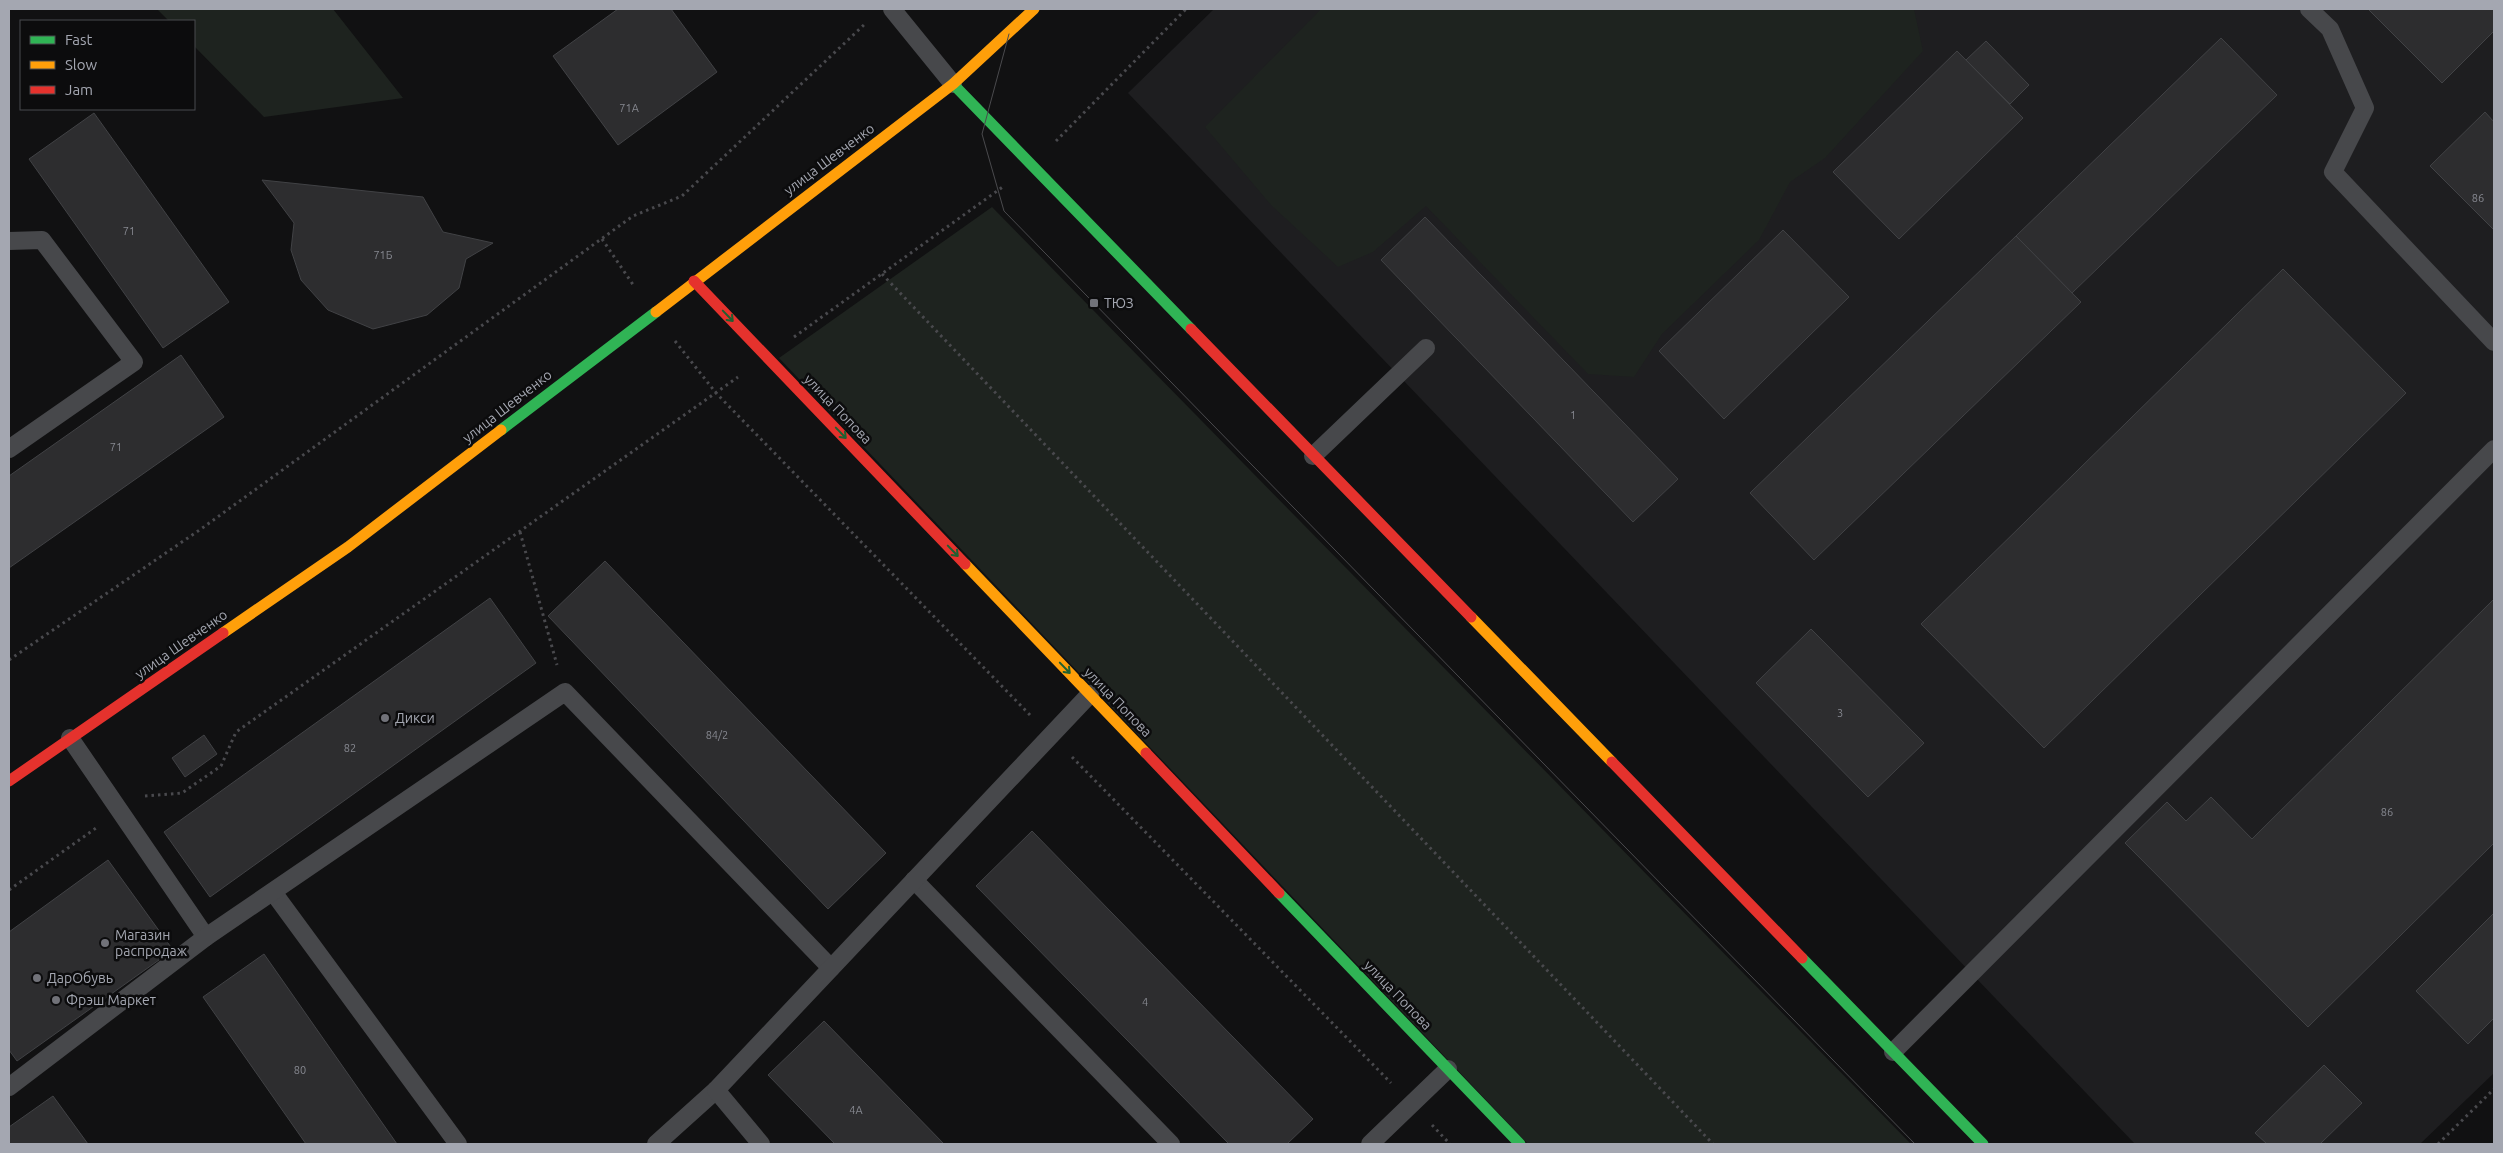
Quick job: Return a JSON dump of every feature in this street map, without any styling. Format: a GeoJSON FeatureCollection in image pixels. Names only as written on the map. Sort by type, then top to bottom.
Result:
{"type":"FeatureCollection","features":[{"type":"Feature","properties":{"kind":"street","name":"улица Шевченко"},"geometry":{"type":"LineString","coordinates":[[9,781],[348,547],[953,84],[1034,9]]}},
{"type":"Feature","properties":{"kind":"street"},"geometry":{"type":"LineString","coordinates":[[953,84],[1983,1144]]}},
{"type":"Feature","properties":{"kind":"street","name":"улица Попова"},"geometry":{"type":"LineString","coordinates":[[694,281],[1520,1144]]}},
{"type":"Feature","properties":{"kind":"lane"},"geometry":{"type":"LineString","coordinates":[[892,9],[953,84]]}},
{"type":"Feature","properties":{"kind":"lane"},"geometry":{"type":"LineString","coordinates":[[2309,9],[2330,29],[2365,108],[2334,172],[2494,342]]}},
{"type":"Feature","properties":{"kind":"lane"},"geometry":{"type":"LineString","coordinates":[[9,241],[42,240],[134,362],[9,449]]}},
{"type":"Feature","properties":{"kind":"lane"},"geometry":{"type":"LineString","coordinates":[[1314,456],[1426,348]]}},
{"type":"Feature","properties":{"kind":"lane"},"geometry":{"type":"LineString","coordinates":[[1893,1052],[2494,449]]}},
{"type":"Feature","properties":{"kind":"lane"},"geometry":{"type":"LineString","coordinates":[[9,1087],[206,938],[565,692],[831,968]]}},
{"type":"Feature","properties":{"kind":"lane"},"geometry":{"type":"LineString","coordinates":[[656,1144],[716,1090],[1090,694]]}},
{"type":"Feature","properties":{"kind":"lane"},"geometry":{"type":"LineString","coordinates":[[70,738],[206,938]]}},
{"type":"Feature","properties":{"kind":"lane"},"geometry":{"type":"LineString","coordinates":[[914,880],[1170,1144]]}},
{"type":"Feature","properties":{"kind":"lane"},"geometry":{"type":"LineString","coordinates":[[273,892],[458,1144]]}},
{"type":"Feature","properties":{"kind":"lane"},"geometry":{"type":"LineString","coordinates":[[1370,1144],[1448,1069]]}},
{"type":"Feature","properties":{"kind":"lane"},"geometry":{"type":"LineString","coordinates":[[716,1090],[762,1144]]}},
{"type":"Feature","properties":{"kind":"path"},"geometry":{"type":"LineString","coordinates":[[9,890],[90,832],[145,796],[182,793],[221,766],[236,732],[768,357],[1033,165],[1096,98],[1186,9]]}},
{"type":"Feature","properties":{"kind":"path"},"geometry":{"type":"LineString","coordinates":[[9,660],[201,529],[633,216],[682,196],[868,22]]}},
{"type":"Feature","properties":{"kind":"path"},"geometry":{"type":"LineString","coordinates":[[882,274],[1713,1144]]}},
{"type":"Feature","properties":{"kind":"path"},"geometry":{"type":"LineString","coordinates":[[716,393],[1450,1144]]}},
{"type":"Feature","properties":{"kind":"path"},"geometry":{"type":"LineString","coordinates":[[520,532],[565,692]]}},
{"type":"Feature","properties":{"kind":"path"},"geometry":{"type":"LineString","coordinates":[[2438,1144],[2494,1089]]}},
{"type":"Feature","properties":{"kind":"shaded area"},"geometry":{"type":"Polygon","coordinates":[[[157,9],[333,9],[403,98],[264,117],[195,47],[195,20],[168,20],[157,9]]]}},
{"type":"Feature","properties":{"kind":"shaded area"},"geometry":{"type":"Polygon","coordinates":[[[1214,9],[2494,9],[2494,1073],[2420,1144],[2135,1144],[1128,93],[1214,9]]]}},
{"type":"Feature","properties":{"kind":"shaded area"},"geometry":{"type":"Polygon","coordinates":[[[1321,9],[1914,9],[1923,51],[1825,158],[1790,182],[1759,240],[1662,334],[1634,377],[1588,374],[1426,206],[1373,252],[1338,267],[1271,205],[1205,127],[1321,9]]]}},
{"type":"Feature","properties":{"kind":"shaded area"},"geometry":{"type":"Polygon","coordinates":[[[992,207],[1911,1144],[1528,1144],[779,358],[992,207]]]}},
{"type":"Feature","properties":{"kind":"building"},"geometry":{"type":"Polygon","coordinates":[[[618,9],[671,9],[717,72],[618,145],[553,56],[618,9]]]}},
{"type":"Feature","properties":{"kind":"building"},"geometry":{"type":"Polygon","coordinates":[[[2368,9],[2494,9],[2494,31],[2442,83],[2368,9]]]}},
{"type":"Feature","properties":{"kind":"building"},"geometry":{"type":"Polygon","coordinates":[[[2221,38],[2277,95],[2072,293],[2016,236],[2221,38]]]}},
{"type":"Feature","properties":{"kind":"building"},"geometry":{"type":"Polygon","coordinates":[[[1986,41],[2029,85],[2010,104],[1966,60],[1986,41]]]}},
{"type":"Feature","properties":{"kind":"building"},"geometry":{"type":"Polygon","coordinates":[[[1957,51],[2023,118],[1899,239],[1833,172],[1957,51]]]}},
{"type":"Feature","properties":{"kind":"building"},"geometry":{"type":"Polygon","coordinates":[[[2485,112],[2494,122],[2494,230],[2430,166],[2485,112]]]}},
{"type":"Feature","properties":{"kind":"building"},"geometry":{"type":"Polygon","coordinates":[[[94,113],[229,302],[163,348],[29,159],[94,113]]]}},
{"type":"Feature","properties":{"kind":"building"},"geometry":{"type":"Polygon","coordinates":[[[262,180],[423,197],[443,232],[493,243],[466,259],[459,288],[427,315],[373,329],[328,310],[301,280],[291,250],[294,223],[262,180]]]}},
{"type":"Feature","properties":{"kind":"building"},"geometry":{"type":"Polygon","coordinates":[[[1425,217],[1678,479],[1633,522],[1381,260],[1425,217]]]}},
{"type":"Feature","properties":{"kind":"building"},"geometry":{"type":"Polygon","coordinates":[[[1783,230],[1849,297],[1724,419],[1659,351],[1783,230]]]}},
{"type":"Feature","properties":{"kind":"building"},"geometry":{"type":"Polygon","coordinates":[[[2016,236],[2081,302],[1814,560],[1750,493],[2016,236]]]}},
{"type":"Feature","properties":{"kind":"building"},"geometry":{"type":"Polygon","coordinates":[[[2283,269],[2406,393],[2044,748],[1921,624],[2283,269]]]}},
{"type":"Feature","properties":{"kind":"building"},"geometry":{"type":"Polygon","coordinates":[[[181,355],[224,417],[9,568],[9,476],[181,355]]]}},
{"type":"Feature","properties":{"kind":"building"},"geometry":{"type":"Polygon","coordinates":[[[605,561],[886,853],[828,909],[548,616],[605,561]]]}},
{"type":"Feature","properties":{"kind":"building"},"geometry":{"type":"Polygon","coordinates":[[[490,598],[536,663],[210,897],[164,832],[490,598]]]}},
{"type":"Feature","properties":{"kind":"building"},"geometry":{"type":"Polygon","coordinates":[[[2494,599],[2494,843],[2308,1027],[2125,843],[2167,802],[2186,821],[2211,797],[2252,839],[2494,599]]]}},
{"type":"Feature","properties":{"kind":"building"},"geometry":{"type":"Polygon","coordinates":[[[1811,629],[1924,743],[1868,797],[1756,683],[1811,629]]]}},
{"type":"Feature","properties":{"kind":"building"},"geometry":{"type":"Polygon","coordinates":[[[204,735],[217,754],[185,777],[172,758],[204,735]]]}},
{"type":"Feature","properties":{"kind":"building"},"geometry":{"type":"Polygon","coordinates":[[[1032,831],[1313,1119],[1287,1144],[1229,1144],[976,886],[1032,831]]]}},
{"type":"Feature","properties":{"kind":"building","name":"Фрэш Маркет"},"geometry":{"type":"Polygon","coordinates":[[[108,860],[173,950],[17,1061],[9,1050],[9,932],[108,860]]]}},
{"type":"Feature","properties":{"kind":"building"},"geometry":{"type":"Polygon","coordinates":[[[2494,913],[2494,1018],[2468,1044],[2416,991],[2494,913]]]}},
{"type":"Feature","properties":{"kind":"building"},"geometry":{"type":"Polygon","coordinates":[[[264,954],[397,1144],[306,1144],[203,997],[264,954]]]}},
{"type":"Feature","properties":{"kind":"building"},"geometry":{"type":"Polygon","coordinates":[[[824,1021],[944,1144],[835,1144],[768,1075],[824,1021]]]}},
{"type":"Feature","properties":{"kind":"building"},"geometry":{"type":"Polygon","coordinates":[[[2324,1065],[2362,1103],[2320,1144],[2267,1144],[2255,1133],[2324,1065]]]}},
{"type":"Feature","properties":{"kind":"building"},"geometry":{"type":"Polygon","coordinates":[[[53,1096],[88,1144],[9,1144],[9,1127],[53,1096]]]}},
{"type":"Feature","properties":{"kind":"tram line"},"geometry":{"type":"LineString","coordinates":[[1009,34],[982,134],[1004,211],[1915,1144]]}},
{"type":"Feature","properties":{"kind":"traffic: fast"},"geometry":{"type":"LineString","coordinates":[[953,84],[1191,329]]}},
{"type":"Feature","properties":{"kind":"traffic: fast"},"geometry":{"type":"LineString","coordinates":[[501,430],[656,312]]}},
{"type":"Feature","properties":{"kind":"traffic: fast"},"geometry":{"type":"LineString","coordinates":[[1279,893],[1520,1144]]}},
{"type":"Feature","properties":{"kind":"traffic: fast"},"geometry":{"type":"LineString","coordinates":[[1802,958],[1983,1144]]}},
{"type":"Feature","properties":{"kind":"traffic: slow"},"geometry":{"type":"LineString","coordinates":[[656,312],[953,84],[1034,9]]}},
{"type":"Feature","properties":{"kind":"traffic: slow"},"geometry":{"type":"LineString","coordinates":[[223,633],[348,547],[501,430]]}},
{"type":"Feature","properties":{"kind":"traffic: slow"},"geometry":{"type":"LineString","coordinates":[[965,564],[1146,753]]}},
{"type":"Feature","properties":{"kind":"traffic: slow"},"geometry":{"type":"LineString","coordinates":[[1471,617],[1612,762]]}},
{"type":"Feature","properties":{"kind":"traffic: jam"},"geometry":{"type":"LineString","coordinates":[[694,281],[965,564]]}},
{"type":"Feature","properties":{"kind":"traffic: jam"},"geometry":{"type":"LineString","coordinates":[[1191,329],[1471,617]]}},
{"type":"Feature","properties":{"kind":"traffic: jam"},"geometry":{"type":"LineString","coordinates":[[9,781],[223,633]]}},
{"type":"Feature","properties":{"kind":"traffic: jam"},"geometry":{"type":"LineString","coordinates":[[1146,753],[1279,893]]}},
{"type":"Feature","properties":{"kind":"traffic: jam"},"geometry":{"type":"LineString","coordinates":[[1612,762],[1802,958]]}},
{"type":"Feature","properties":{"kind":"place","name":"ТЮЗ"},"geometry":{"type":"Point","coordinates":[1094,303]}},
{"type":"Feature","properties":{"kind":"place","name":"Дикси"},"geometry":{"type":"Point","coordinates":[385,718]}},
{"type":"Feature","properties":{"kind":"place","name":"Магазин распродаж"},"geometry":{"type":"Point","coordinates":[105,943]}},
{"type":"Feature","properties":{"kind":"place","name":"ДарОбувь"},"geometry":{"type":"Point","coordinates":[37,978]}},
{"type":"Feature","properties":{"kind":"place","name":"Фрэш Маркет"},"geometry":{"type":"Point","coordinates":[56,1000]}}]}
